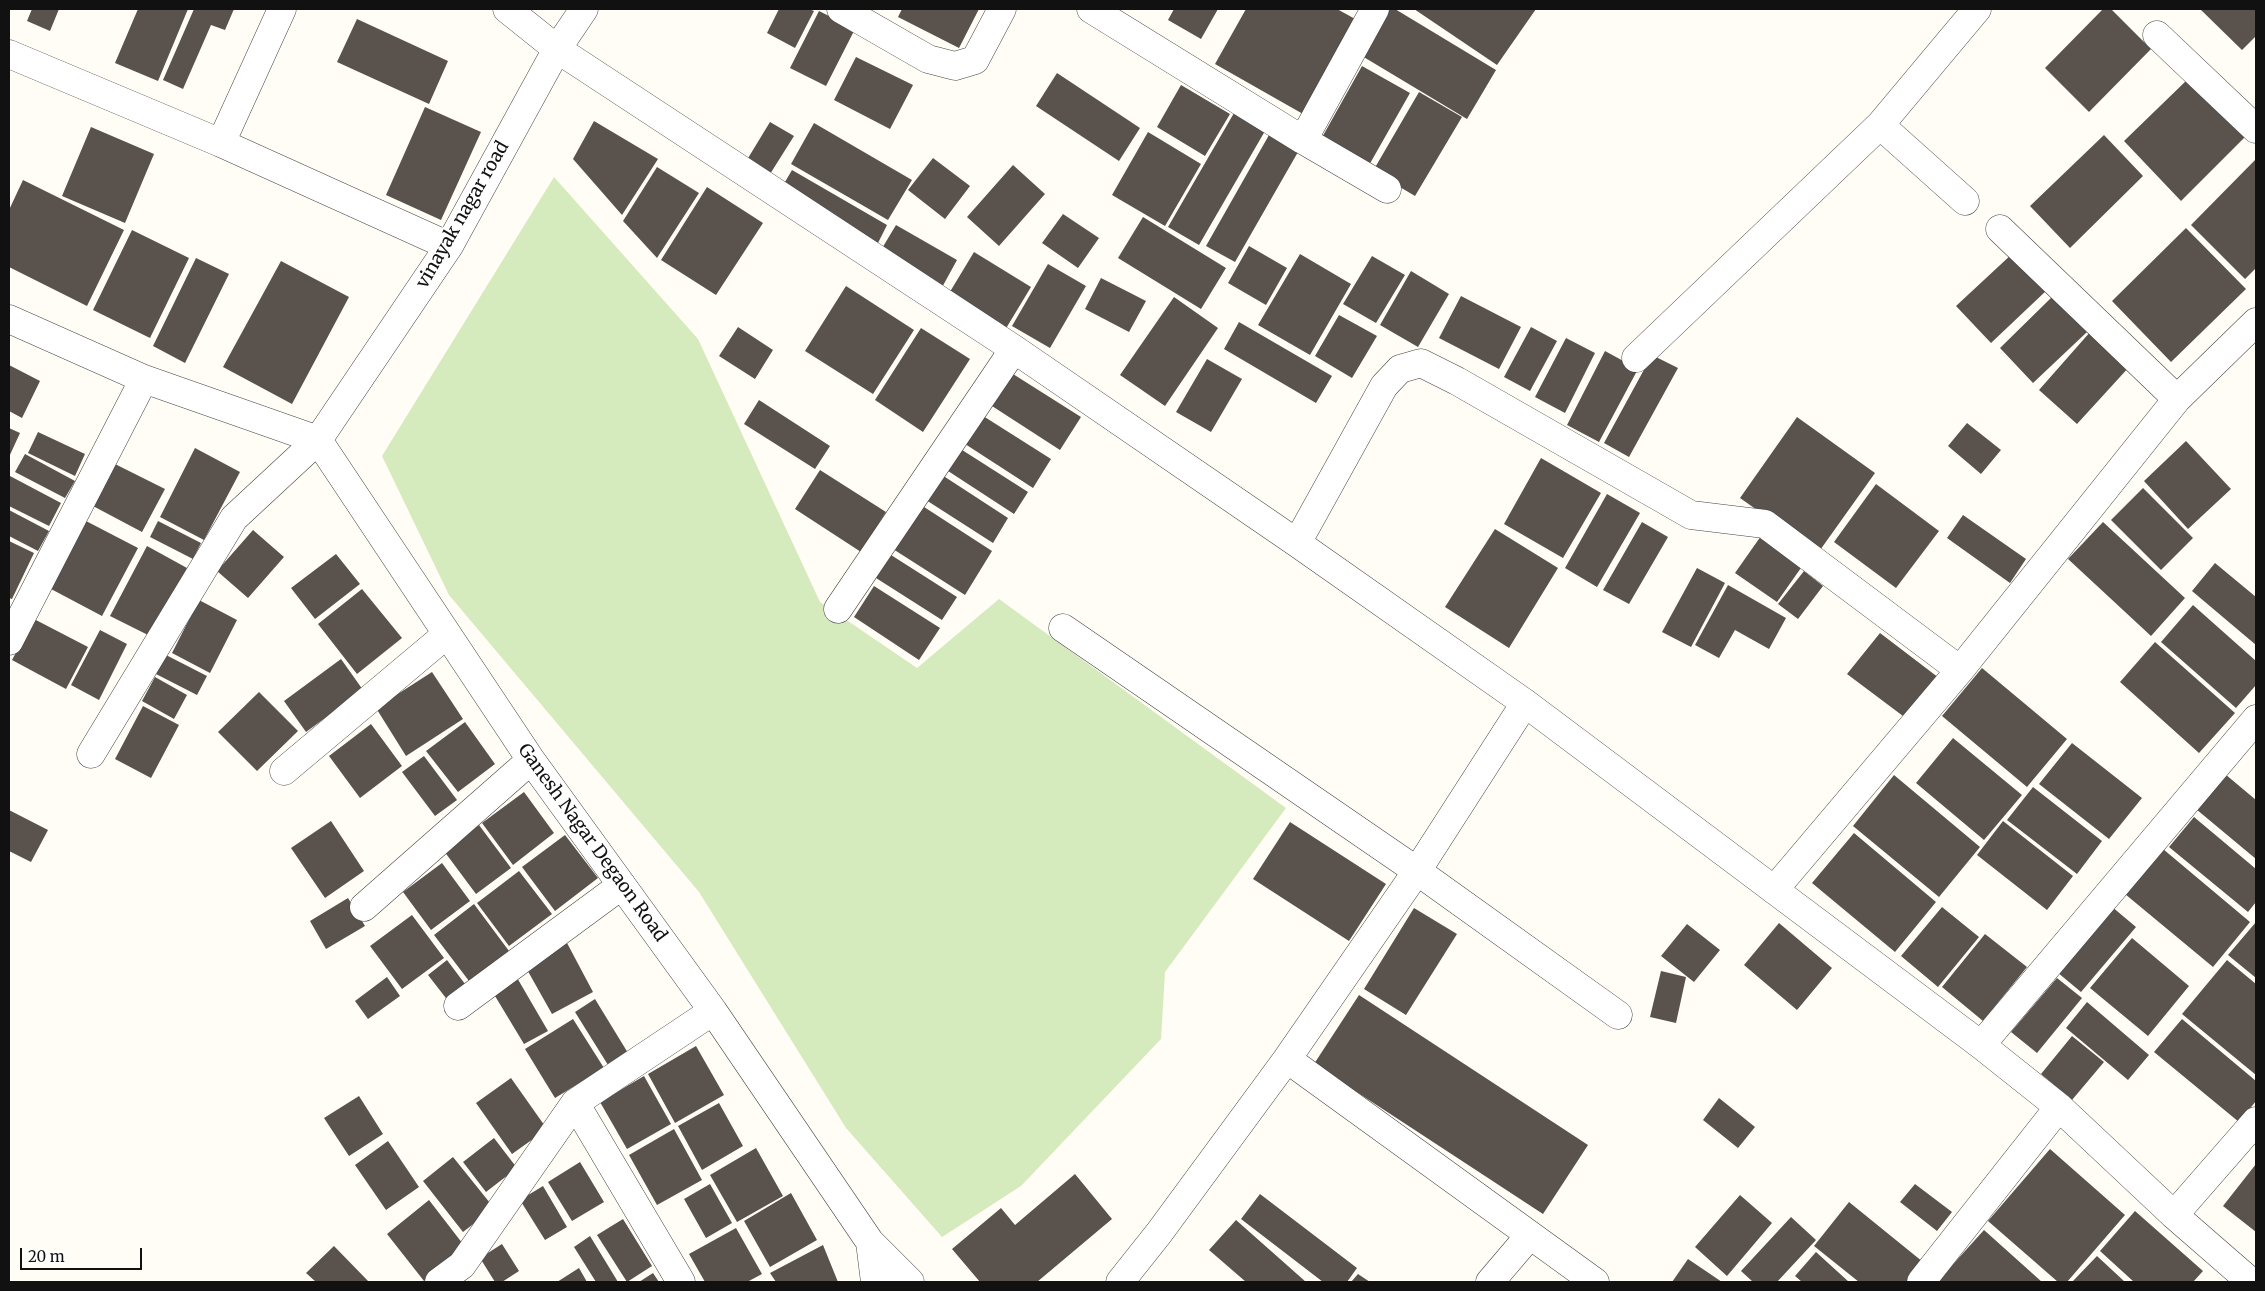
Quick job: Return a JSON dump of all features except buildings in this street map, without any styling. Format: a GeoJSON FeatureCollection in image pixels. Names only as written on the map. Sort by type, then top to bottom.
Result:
{"type":"FeatureCollection","features":[{"type":"Feature","properties":{"kind":"street"},"geometry":{"type":"LineString","coordinates":[[221,143],[282,9]]}},
{"type":"Feature","properties":{"kind":"street"},"geometry":{"type":"LineString","coordinates":[[506,9],[557,49],[1014,349],[1297,543],[1525,703],[1981,1045],[2059,1107],[2239,1279]]}},
{"type":"Feature","properties":{"kind":"street","name":"vinayak nagar road"},"geometry":{"type":"LineString","coordinates":[[91,754],[234,518],[318,440],[449,246],[557,49],[584,9]]}},
{"type":"Feature","properties":{"kind":"street"},"geometry":{"type":"LineString","coordinates":[[841,9],[928,59],[955,66],[976,60],[1002,9]]}},
{"type":"Feature","properties":{"kind":"street"},"geometry":{"type":"LineString","coordinates":[[1091,9],[1303,140],[1388,189]]}},
{"type":"Feature","properties":{"kind":"street"},"geometry":{"type":"LineString","coordinates":[[1303,140],[1375,9]]}},
{"type":"Feature","properties":{"kind":"street"},"geometry":{"type":"LineString","coordinates":[[1636,358],[1880,125],[1977,9]]}},
{"type":"Feature","properties":{"kind":"street"},"geometry":{"type":"LineString","coordinates":[[2157,34],[2256,129]]}},
{"type":"Feature","properties":{"kind":"street"},"geometry":{"type":"LineString","coordinates":[[9,54],[221,143],[449,246]]}},
{"type":"Feature","properties":{"kind":"street"},"geometry":{"type":"LineString","coordinates":[[1880,125],[1966,201]]}},
{"type":"Feature","properties":{"kind":"street"},"geometry":{"type":"LineString","coordinates":[[2000,229],[2178,399]]}},
{"type":"Feature","properties":{"kind":"street"},"geometry":{"type":"LineString","coordinates":[[9,319],[144,379],[318,440]]}},
{"type":"Feature","properties":{"kind":"street"},"geometry":{"type":"LineString","coordinates":[[1774,890],[1960,670],[2178,399],[2256,322]]}},
{"type":"Feature","properties":{"kind":"street"},"geometry":{"type":"LineString","coordinates":[[838,609],[1014,349]]}},
{"type":"Feature","properties":{"kind":"street"},"geometry":{"type":"LineString","coordinates":[[1297,543],[1384,386],[1400,369],[1421,364],[1457,381],[1691,515],[1765,524],[1960,670]]}},
{"type":"Feature","properties":{"kind":"street"},"geometry":{"type":"LineString","coordinates":[[9,641],[144,379]]}},
{"type":"Feature","properties":{"kind":"street","name":"Ganesh Nagar Degaon Road"},"geometry":{"type":"LineString","coordinates":[[318,440],[531,760],[713,1012],[870,1242],[910,1282]]}},
{"type":"Feature","properties":{"kind":"street"},"geometry":{"type":"LineString","coordinates":[[1063,628],[1417,871],[1618,1015]]}},
{"type":"Feature","properties":{"kind":"street"},"geometry":{"type":"LineString","coordinates":[[284,770],[446,634]]}},
{"type":"Feature","properties":{"kind":"street"},"geometry":{"type":"LineString","coordinates":[[1130,1278],[1287,1059],[1417,871],[1525,703]]}},
{"type":"Feature","properties":{"kind":"street"},"geometry":{"type":"LineString","coordinates":[[1981,1045],[2256,719]]}},
{"type":"Feature","properties":{"kind":"street"},"geometry":{"type":"LineString","coordinates":[[364,907],[531,760]]}},
{"type":"Feature","properties":{"kind":"street"},"geometry":{"type":"LineString","coordinates":[[458,1006],[622,884]]}},
{"type":"Feature","properties":{"kind":"street"},"geometry":{"type":"LineString","coordinates":[[439,1282],[462,1265],[575,1103],[713,1012]]}},
{"type":"Feature","properties":{"kind":"street"},"geometry":{"type":"LineString","coordinates":[[1287,1059],[1595,1282]]}},
{"type":"Feature","properties":{"kind":"street"},"geometry":{"type":"LineString","coordinates":[[575,1103],[681,1282]]}},
{"type":"Feature","properties":{"kind":"street"},"geometry":{"type":"LineString","coordinates":[[1920,1282],[2059,1107]]}},
{"type":"Feature","properties":{"kind":"street"},"geometry":{"type":"LineString","coordinates":[[2174,1215],[2256,1121]]}},
{"type":"Feature","properties":{"kind":"street"},"geometry":{"type":"LineString","coordinates":[[1490,1282],[1530,1235]]}},
{"type":"Feature","properties":{"kind":"street"},"geometry":{"type":"LineString","coordinates":[[870,1242],[874,1282]]}},
{"type":"Feature","properties":{"kind":"green space"},"geometry":{"type":"Polygon","coordinates":[[[554,177],[698,339],[820,602],[917,668],[999,599],[1286,808],[1165,972],[1161,1039],[1021,1186],[942,1237],[846,1128],[699,892],[449,595],[382,456],[554,177]]]}}]}
